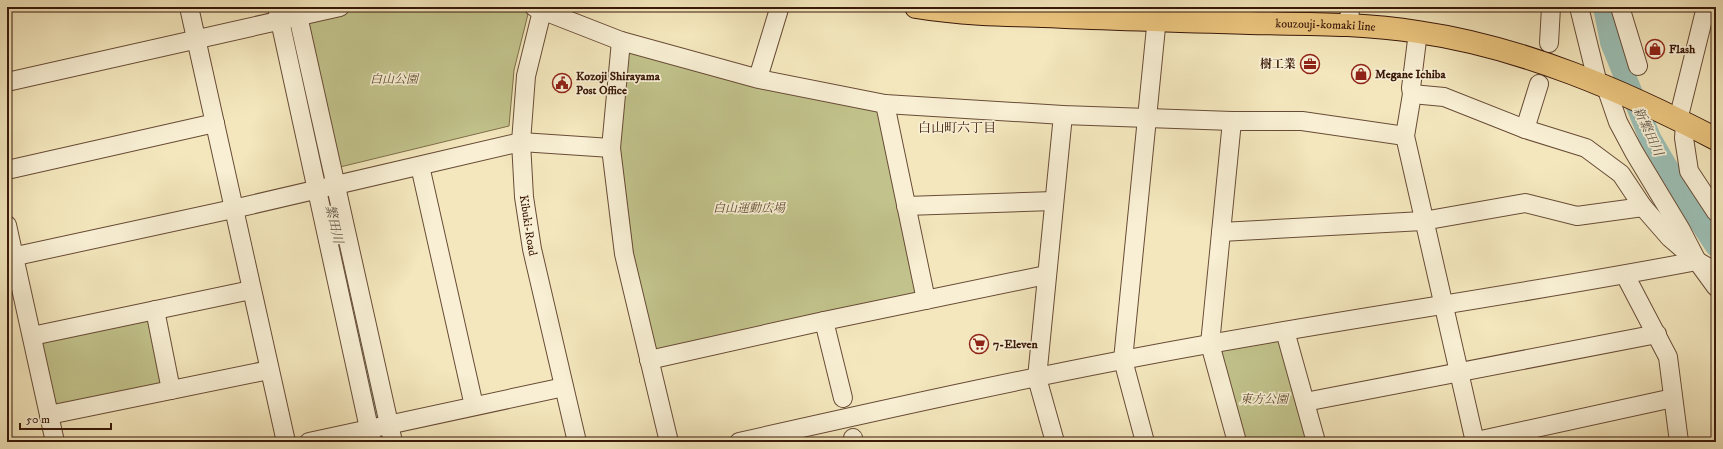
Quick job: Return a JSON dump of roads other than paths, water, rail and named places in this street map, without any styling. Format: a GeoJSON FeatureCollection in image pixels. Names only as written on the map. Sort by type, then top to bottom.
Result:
{"type":"FeatureCollection","features":[{"type":"Feature","properties":{"kind":"main road","name":"kouzouji-komaki line"},"geometry":{"type":"LineString","coordinates":[[916,7],[987,11],[1349,16],[1418,32],[1484,44],[1539,62],[1602,86],[1682,121],[1716,139]]}},
{"type":"Feature","properties":{"kind":"street"},"geometry":{"type":"LineString","coordinates":[[189,7],[286,442]]}},
{"type":"Feature","properties":{"kind":"street"},"geometry":{"type":"LineString","coordinates":[[7,82],[196,40],[278,14],[340,7]]}},
{"type":"Feature","properties":{"kind":"street"},"geometry":{"type":"LineString","coordinates":[[1549,43],[1551,7]]}},
{"type":"Feature","properties":{"kind":"street"},"geometry":{"type":"LineString","coordinates":[[1579,7],[1602,86],[1618,122],[1634,152],[1681,230],[1697,261]]}},
{"type":"Feature","properties":{"kind":"street"},"geometry":{"type":"LineString","coordinates":[[1620,7],[1638,66]]}},
{"type":"Feature","properties":{"kind":"street"},"geometry":{"type":"LineString","coordinates":[[1706,7],[1682,121],[1689,170],[1716,212]]}},
{"type":"Feature","properties":{"kind":"street"},"geometry":{"type":"LineString","coordinates":[[540,8],[620,41],[758,78],[885,104],[1064,115],[1302,122],[1405,136]]}},
{"type":"Feature","properties":{"kind":"street","name":"Kibuki-Road"},"geometry":{"type":"LineString","coordinates":[[540,8],[526,76],[521,142],[524,197],[532,249],[577,442]]}},
{"type":"Feature","properties":{"kind":"street"},"geometry":{"type":"LineString","coordinates":[[758,78],[779,9]]}},
{"type":"Feature","properties":{"kind":"street"},"geometry":{"type":"LineString","coordinates":[[297,12],[391,433]]}},
{"type":"Feature","properties":{"kind":"street"},"geometry":{"type":"LineString","coordinates":[[278,14],[371,435]]}},
{"type":"Feature","properties":{"kind":"street"},"geometry":{"type":"LineString","coordinates":[[1145,442],[1123,360],[1158,14]]}},
{"type":"Feature","properties":{"kind":"street"},"geometry":{"type":"LineString","coordinates":[[1418,32],[1411,88],[1412,94],[1405,136],[1442,304],[1460,373],[1474,442],[1673,398]]}},
{"type":"Feature","properties":{"kind":"street"},"geometry":{"type":"LineString","coordinates":[[620,41],[611,148],[624,254],[669,442]]}},
{"type":"Feature","properties":{"kind":"street"},"geometry":{"type":"LineString","coordinates":[[1525,129],[1539,84]]}},
{"type":"Feature","properties":{"kind":"street"},"geometry":{"type":"LineString","coordinates":[[1412,94],[1444,98],[1525,129],[1586,148],[1622,174],[1643,207],[1670,238],[1716,277]]}},
{"type":"Feature","properties":{"kind":"street"},"geometry":{"type":"LineString","coordinates":[[885,104],[926,300]]}},
{"type":"Feature","properties":{"kind":"street"},"geometry":{"type":"LineString","coordinates":[[1055,442],[1037,378],[1046,275],[1064,115]]}},
{"type":"Feature","properties":{"kind":"street"},"geometry":{"type":"LineString","coordinates":[[1232,121],[1210,344],[1237,442]]}},
{"type":"Feature","properties":{"kind":"street"},"geometry":{"type":"LineString","coordinates":[[7,170],[214,123]]}},
{"type":"Feature","properties":{"kind":"street"},"geometry":{"type":"LineString","coordinates":[[10,257],[318,190],[521,142],[611,148]]}},
{"type":"Feature","properties":{"kind":"street"},"geometry":{"type":"LineString","coordinates":[[420,166],[474,406]]}},
{"type":"Feature","properties":{"kind":"street"},"geometry":{"type":"LineString","coordinates":[[906,206],[1054,201]]}},
{"type":"Feature","properties":{"kind":"street"},"geometry":{"type":"LineString","coordinates":[[1222,232],[1424,221],[1525,203],[1576,216],[1643,207]]}},
{"type":"Feature","properties":{"kind":"street"},"geometry":{"type":"LineString","coordinates":[[7,225],[10,257],[32,336],[55,442]]}},
{"type":"Feature","properties":{"kind":"street"},"geometry":{"type":"LineString","coordinates":[[739,442],[1123,360],[1442,304],[1625,275],[1697,261]]}},
{"type":"Feature","properties":{"kind":"street"},"geometry":{"type":"LineString","coordinates":[[650,360],[824,321],[1046,275]]}},
{"type":"Feature","properties":{"kind":"street"},"geometry":{"type":"LineString","coordinates":[[1625,275],[1668,356],[1679,442]]}},
{"type":"Feature","properties":{"kind":"street"},"geometry":{"type":"LineString","coordinates":[[32,336],[251,290]]}},
{"type":"Feature","properties":{"kind":"street"},"geometry":{"type":"LineString","coordinates":[[155,310],[171,390]]}},
{"type":"Feature","properties":{"kind":"street"},"geometry":{"type":"LineString","coordinates":[[824,321],[844,398]]}},
{"type":"Feature","properties":{"kind":"street"},"geometry":{"type":"LineString","coordinates":[[1285,331],[1316,442]]}},
{"type":"Feature","properties":{"kind":"street"},"geometry":{"type":"LineString","coordinates":[[1304,402],[1657,334]]}},
{"type":"Feature","properties":{"kind":"street"},"geometry":{"type":"LineString","coordinates":[[49,415],[269,370]]}},
{"type":"Feature","properties":{"kind":"street"},"geometry":{"type":"LineString","coordinates":[[309,442],[391,433],[474,406],[564,387]]}},
{"type":"Feature","properties":{"kind":"waterway","name":"新繁田川"},"geometry":{"type":"LineString","coordinates":[[1604,7],[1611,42],[1650,138],[1689,205],[1716,246]]}},
{"type":"Feature","properties":{"kind":"waterway","name":"繁田川"},"geometry":{"type":"LineString","coordinates":[[327,196],[383,442]]}},
{"type":"Feature","properties":{"kind":"place","name":"Flash"},"geometry":{"type":"Point","coordinates":[1655,49]}},
{"type":"Feature","properties":{"kind":"place","name":"樹工業"},"geometry":{"type":"Point","coordinates":[1310,64]}},
{"type":"Feature","properties":{"kind":"place","name":"Megane Ichiba"},"geometry":{"type":"Point","coordinates":[1361,74]}},
{"type":"Feature","properties":{"kind":"place","name":"Kozoji Shirayama Post Office"},"geometry":{"type":"Point","coordinates":[562,83]}},
{"type":"Feature","properties":{"kind":"place","name":"7-Eleven"},"geometry":{"type":"Point","coordinates":[979,344]}},
{"type":"Feature","properties":{"kind":"district","name":"白山町六丁目"},"geometry":{"type":"Point","coordinates":[957,127]}},
{"type":"Feature","properties":{"kind":"park label","name":"白山公園"},"geometry":{"type":"Point","coordinates":[394,79]}},
{"type":"Feature","properties":{"kind":"park label","name":"白山運動広場"},"geometry":{"type":"Point","coordinates":[749,208]}},
{"type":"Feature","properties":{"kind":"park label","name":"東方公園"},"geometry":{"type":"Point","coordinates":[1264,399]}}]}
